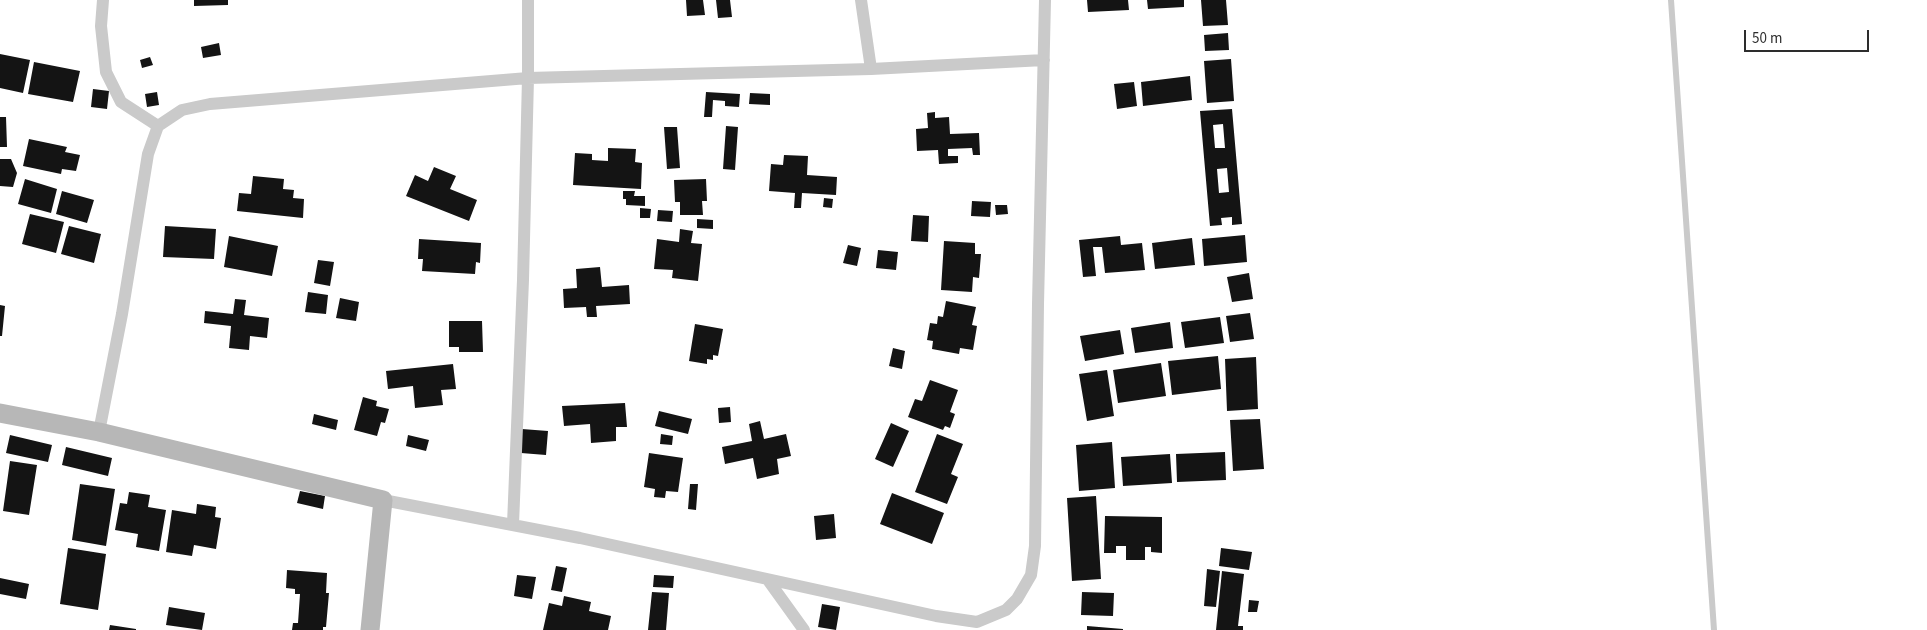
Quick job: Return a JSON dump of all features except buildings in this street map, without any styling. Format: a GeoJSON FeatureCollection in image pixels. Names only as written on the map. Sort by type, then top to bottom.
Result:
{"type":"FeatureCollection","features":[{"type":"Feature","properties":{"kind":"street"},"geometry":{"type":"LineString","coordinates":[[103,0],[101,26],[106,72],[121,102],[158,126]]}},
{"type":"Feature","properties":{"kind":"street"},"geometry":{"type":"LineString","coordinates":[[513,524],[523,280],[528,0]]}},
{"type":"Feature","properties":{"kind":"street"},"geometry":{"type":"LineString","coordinates":[[861,0],[871,69]]}},
{"type":"Feature","properties":{"kind":"street"},"geometry":{"type":"LineString","coordinates":[[0,413],[99,432],[383,500],[513,524],[936,616],[977,622],[1006,610],[1017,599],[1031,575],[1035,546],[1045,0]]}},
{"type":"Feature","properties":{"kind":"street"},"geometry":{"type":"LineString","coordinates":[[99,432],[122,314],[148,154],[158,126],[182,110],[210,104],[528,78],[871,69],[1044,60]]}},
{"type":"Feature","properties":{"kind":"street"},"geometry":{"type":"LineString","coordinates":[[370,630],[383,500]]}},
{"type":"Feature","properties":{"kind":"street"},"geometry":{"type":"LineString","coordinates":[[768,580],[804,630]]}},
{"type":"Feature","properties":{"kind":"lane"},"geometry":{"type":"LineString","coordinates":[[1671,0],[1714,630]]}}]}
